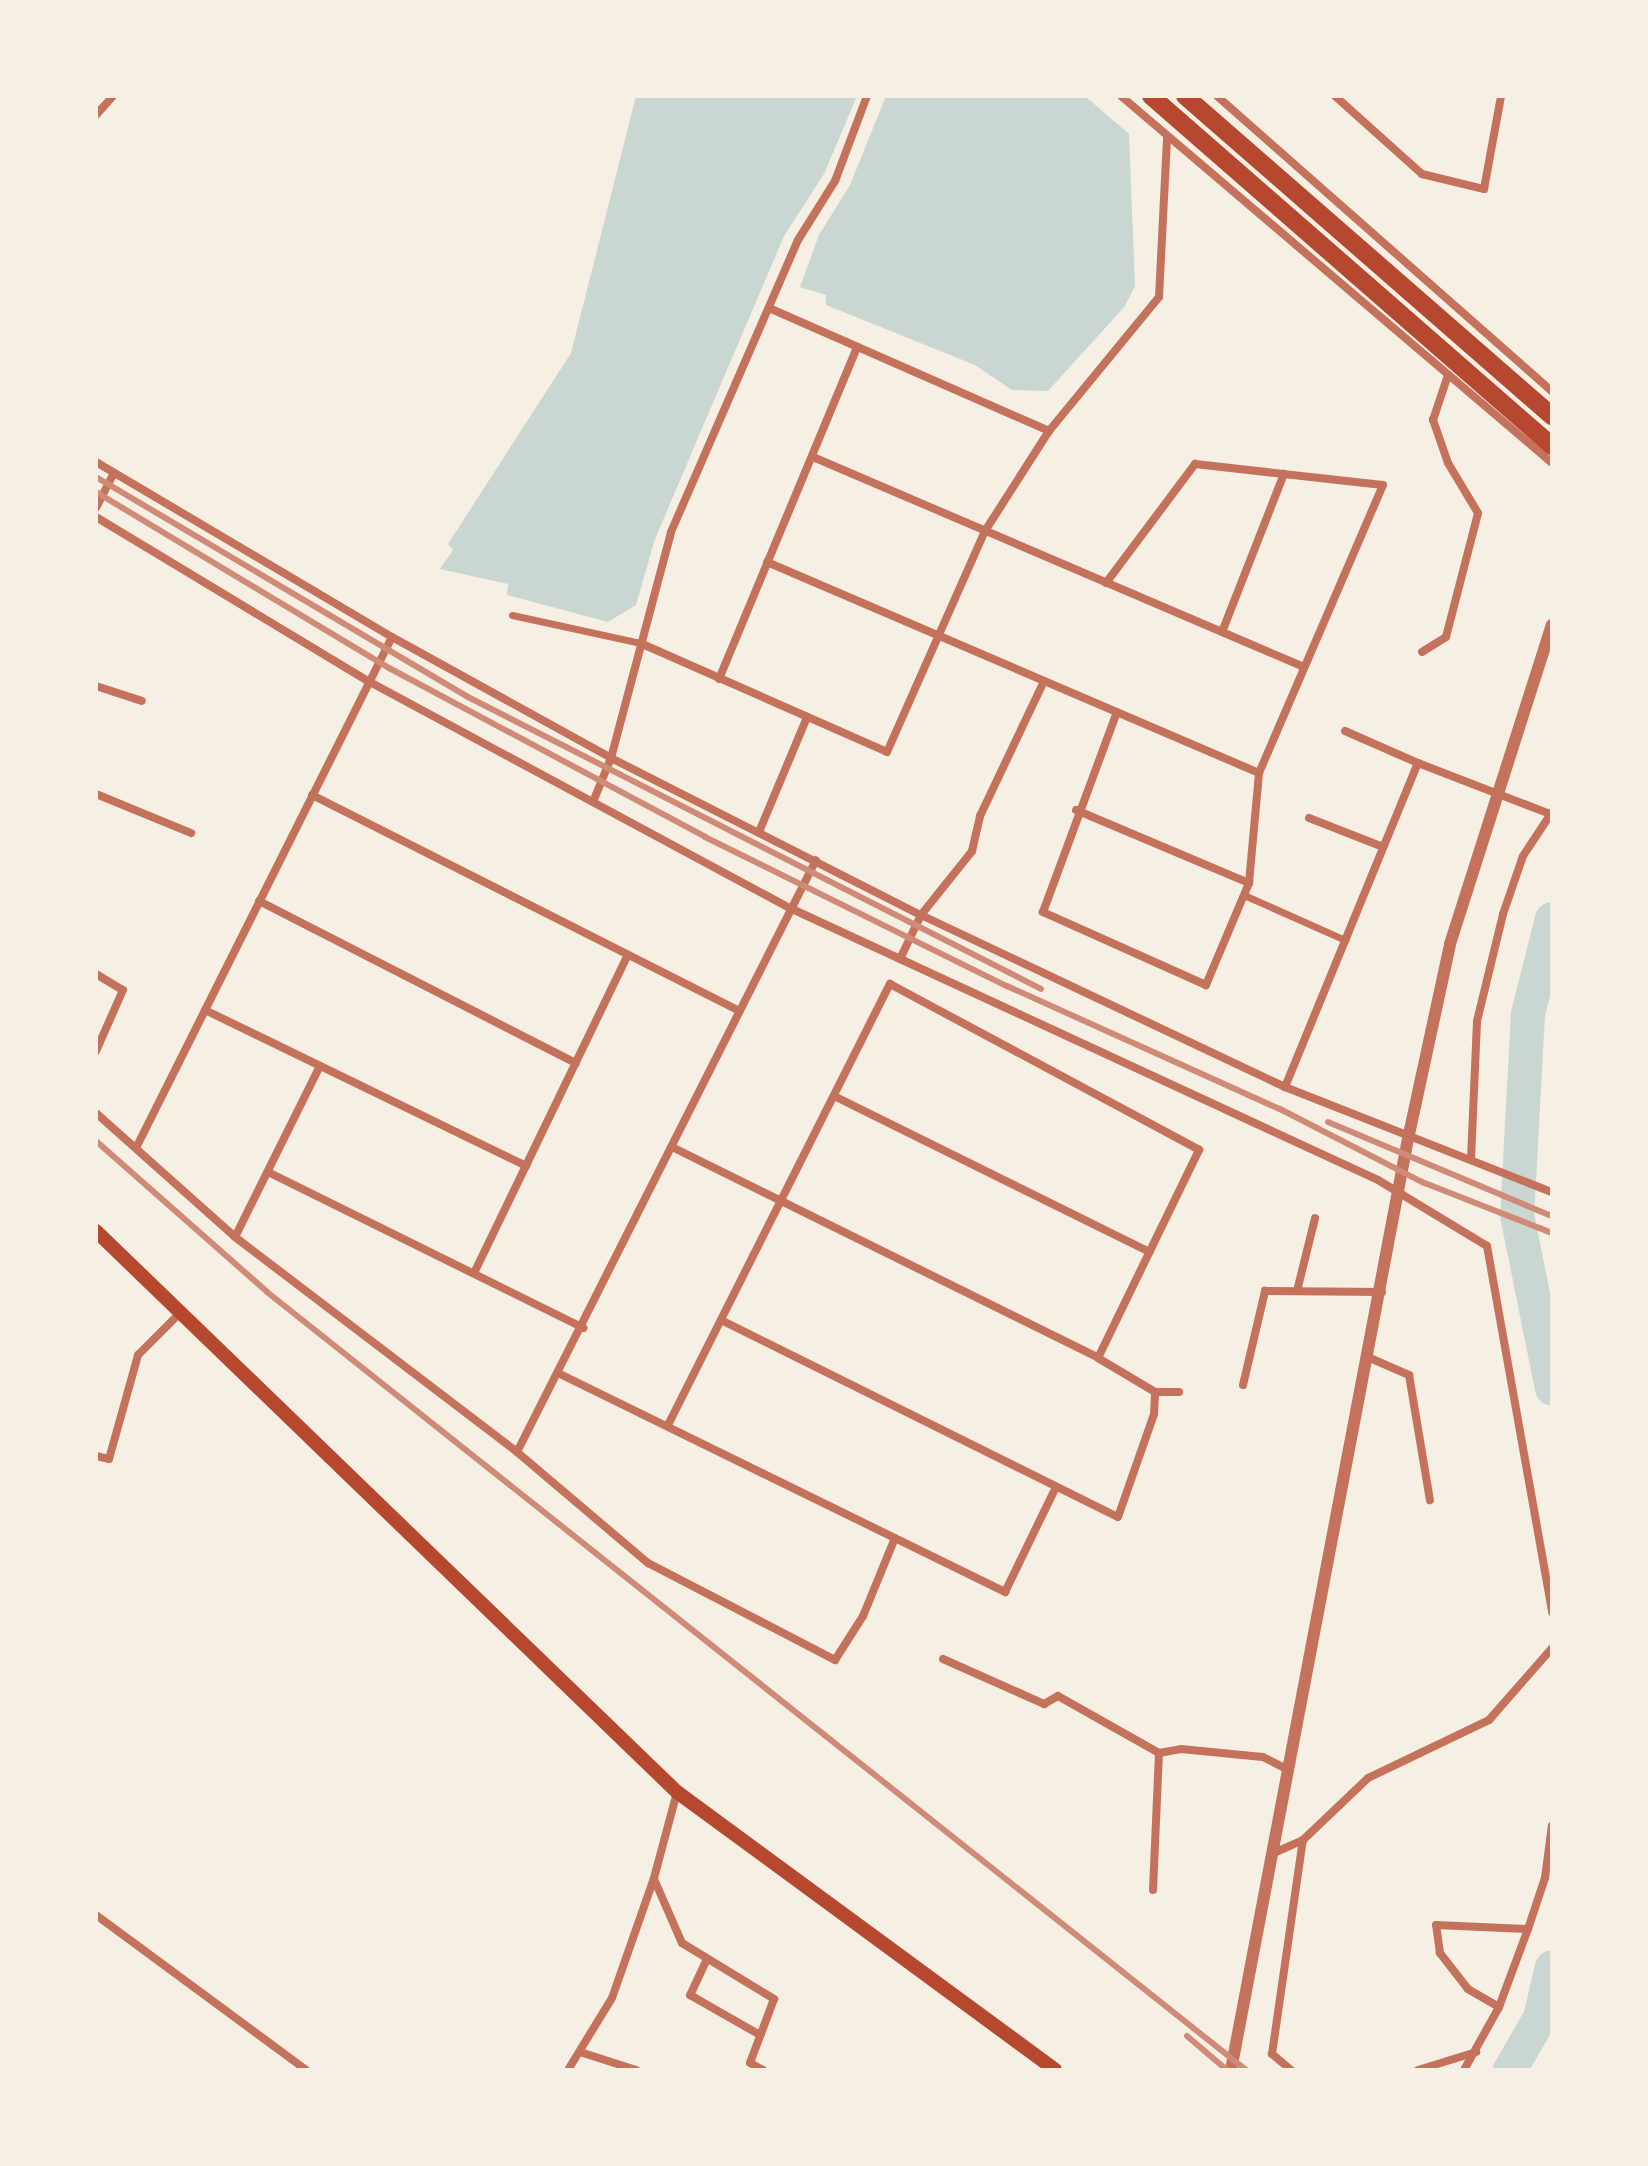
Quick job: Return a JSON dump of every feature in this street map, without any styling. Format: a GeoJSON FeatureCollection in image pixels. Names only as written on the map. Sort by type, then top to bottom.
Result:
{"type":"FeatureCollection","features":[{"type":"Feature","properties":{"kind":"highway"},"geometry":{"type":"LineString","coordinates":[[1151,96],[1552,446]]}},
{"type":"Feature","properties":{"kind":"highway"},"geometry":{"type":"LineString","coordinates":[[1185,96],[1552,416]]}},
{"type":"Feature","properties":{"kind":"main road"},"geometry":{"type":"LineString","coordinates":[[96,1231],[677,1792],[1055,2070]]}},
{"type":"Feature","properties":{"kind":"street"},"geometry":{"type":"LineString","coordinates":[[96,115],[113,96]]}},
{"type":"Feature","properties":{"kind":"street"},"geometry":{"type":"LineString","coordinates":[[593,802],[611,758],[671,532],[798,240],[835,181],[867,96]]}},
{"type":"Feature","properties":{"kind":"street"},"geometry":{"type":"LineString","coordinates":[[1121,96],[1552,463]]}},
{"type":"Feature","properties":{"kind":"street"},"geometry":{"type":"LineString","coordinates":[[1217,96],[1552,391]]}},
{"type":"Feature","properties":{"kind":"street"},"geometry":{"type":"LineString","coordinates":[[1335,96],[1422,174],[1484,189],[1501,96]]}},
{"type":"Feature","properties":{"kind":"street"},"geometry":{"type":"LineString","coordinates":[[512,615],[640,643],[887,752],[985,531],[1049,431],[1159,297],[1167,137]]}},
{"type":"Feature","properties":{"kind":"street"},"geometry":{"type":"LineString","coordinates":[[769,308],[1049,431]]}},
{"type":"Feature","properties":{"kind":"street"},"geometry":{"type":"LineString","coordinates":[[719,679],[857,347]]}},
{"type":"Feature","properties":{"kind":"street"},"geometry":{"type":"LineString","coordinates":[[1422,652],[1446,637],[1478,513],[1448,463],[1433,420],[1448,375]]}},
{"type":"Feature","properties":{"kind":"street"},"geometry":{"type":"LineString","coordinates":[[813,457],[1304,667]]}},
{"type":"Feature","properties":{"kind":"street"},"geometry":{"type":"LineString","coordinates":[[96,462],[392,637],[611,758],[921,915],[1285,1087],[1408,1139],[1471,1159],[1552,1192]]}},
{"type":"Feature","properties":{"kind":"street"},"geometry":{"type":"LineString","coordinates":[[1106,583],[1195,464],[1383,485],[1259,773],[1249,883],[1206,985],[1043,912],[1076,810],[1117,712]]}},
{"type":"Feature","properties":{"kind":"street"},"geometry":{"type":"LineString","coordinates":[[96,508],[114,473]]}},
{"type":"Feature","properties":{"kind":"street"},"geometry":{"type":"LineString","coordinates":[[1222,632],[1284,474]]}},
{"type":"Feature","properties":{"kind":"street"},"geometry":{"type":"LineString","coordinates":[[96,517],[368,681],[792,909],[1401,1194],[1487,1246],[1552,1612]]}},
{"type":"Feature","properties":{"kind":"street"},"geometry":{"type":"LineString","coordinates":[[767,562],[1259,773]]}},
{"type":"Feature","properties":{"kind":"street"},"geometry":{"type":"LineString","coordinates":[[1231,2070],[1383,1292],[1408,1139],[1450,944],[1496,792],[1552,625]]}},
{"type":"Feature","properties":{"kind":"street"},"geometry":{"type":"LineString","coordinates":[[137,1146],[392,637]]}},
{"type":"Feature","properties":{"kind":"street"},"geometry":{"type":"LineString","coordinates":[[900,959],[921,915],[972,851],[980,816],[1044,681]]}},
{"type":"Feature","properties":{"kind":"street"},"geometry":{"type":"LineString","coordinates":[[96,686],[142,701]]}},
{"type":"Feature","properties":{"kind":"street"},"geometry":{"type":"LineString","coordinates":[[759,832],[807,717]]}},
{"type":"Feature","properties":{"kind":"street"},"geometry":{"type":"LineString","coordinates":[[1345,731],[1418,763],[1551,813],[1523,856],[1503,914],[1477,1021],[1471,1159]]}},
{"type":"Feature","properties":{"kind":"street"},"geometry":{"type":"LineString","coordinates":[[1285,1087],[1418,763]]}},
{"type":"Feature","properties":{"kind":"street"},"geometry":{"type":"LineString","coordinates":[[96,794],[191,833]]}},
{"type":"Feature","properties":{"kind":"street"},"geometry":{"type":"LineString","coordinates":[[312,795],[740,1011]]}},
{"type":"Feature","properties":{"kind":"street"},"geometry":{"type":"LineString","coordinates":[[1076,810],[1249,883]]}},
{"type":"Feature","properties":{"kind":"street"},"geometry":{"type":"LineString","coordinates":[[1309,818],[1383,847]]}},
{"type":"Feature","properties":{"kind":"street"},"geometry":{"type":"LineString","coordinates":[[517,1452],[560,1374],[816,860]]}},
{"type":"Feature","properties":{"kind":"street"},"geometry":{"type":"LineString","coordinates":[[1244,895],[1345,940]]}},
{"type":"Feature","properties":{"kind":"street"},"geometry":{"type":"LineString","coordinates":[[259,901],[576,1063]]}},
{"type":"Feature","properties":{"kind":"street"},"geometry":{"type":"LineString","coordinates":[[475,1271],[628,955]]}},
{"type":"Feature","properties":{"kind":"street"},"geometry":{"type":"LineString","coordinates":[[96,974],[123,990],[96,1051]]}},
{"type":"Feature","properties":{"kind":"street"},"geometry":{"type":"LineString","coordinates":[[668,1425],[890,984],[1199,1150],[1098,1358]]}},
{"type":"Feature","properties":{"kind":"street"},"geometry":{"type":"LineString","coordinates":[[205,1010],[526,1166]]}},
{"type":"Feature","properties":{"kind":"street"},"geometry":{"type":"LineString","coordinates":[[235,1237],[320,1066]]}},
{"type":"Feature","properties":{"kind":"street"},"geometry":{"type":"LineString","coordinates":[[834,1096],[1149,1252]]}},
{"type":"Feature","properties":{"kind":"street"},"geometry":{"type":"LineString","coordinates":[[96,1113],[137,1146],[235,1237],[517,1452],[648,1563],[835,1660],[863,1616],[895,1538]]}},
{"type":"Feature","properties":{"kind":"street"},"geometry":{"type":"LineString","coordinates":[[672,1147],[1098,1358],[1155,1392],[1179,1392]]}},
{"type":"Feature","properties":{"kind":"street"},"geometry":{"type":"LineString","coordinates":[[268,1172],[475,1271],[583,1328]]}},
{"type":"Feature","properties":{"kind":"street"},"geometry":{"type":"LineString","coordinates":[[1297,1291],[1315,1218]]}},
{"type":"Feature","properties":{"kind":"street"},"geometry":{"type":"LineString","coordinates":[[1243,1385],[1265,1291],[1383,1292]]}},
{"type":"Feature","properties":{"kind":"street"},"geometry":{"type":"LineString","coordinates":[[96,1456],[109,1459],[138,1355],[180,1313]]}},
{"type":"Feature","properties":{"kind":"street"},"geometry":{"type":"LineString","coordinates":[[721,1320],[1118,1517],[1154,1414],[1155,1392]]}},
{"type":"Feature","properties":{"kind":"street"},"geometry":{"type":"LineString","coordinates":[[1370,1358],[1409,1375],[1430,1500]]}},
{"type":"Feature","properties":{"kind":"street"},"geometry":{"type":"LineString","coordinates":[[560,1374],[1005,1592],[1056,1487]]}},
{"type":"Feature","properties":{"kind":"street"},"geometry":{"type":"LineString","coordinates":[[1276,1852],[1303,1840],[1368,1778],[1489,1720],[1552,1648]]}},
{"type":"Feature","properties":{"kind":"street"},"geometry":{"type":"LineString","coordinates":[[943,1659],[1044,1704],[1058,1696],[1159,1753],[1181,1749],[1263,1757],[1291,1772]]}},
{"type":"Feature","properties":{"kind":"street"},"geometry":{"type":"LineString","coordinates":[[1153,1890],[1159,1753]]}},
{"type":"Feature","properties":{"kind":"street"},"geometry":{"type":"LineString","coordinates":[[568,2070],[612,1998],[654,1878],[677,1792]]}},
{"type":"Feature","properties":{"kind":"street"},"geometry":{"type":"LineString","coordinates":[[1464,2070],[1477,2052],[1499,2007],[1528,1929],[1545,1878],[1552,1825]]}},
{"type":"Feature","properties":{"kind":"street"},"geometry":{"type":"LineString","coordinates":[[1291,2070],[1272,2054],[1303,1840]]}},
{"type":"Feature","properties":{"kind":"street"},"geometry":{"type":"LineString","coordinates":[[654,1878],[682,1943],[774,1999],[750,2063],[763,2070]]}},
{"type":"Feature","properties":{"kind":"street"},"geometry":{"type":"LineString","coordinates":[[96,1915],[306,2070]]}},
{"type":"Feature","properties":{"kind":"street"},"geometry":{"type":"LineString","coordinates":[[1499,2007],[1468,1989],[1440,1953],[1436,1925],[1528,1929]]}},
{"type":"Feature","properties":{"kind":"street"},"geometry":{"type":"LineString","coordinates":[[707,1959],[690,1995],[760,2035]]}},
{"type":"Feature","properties":{"kind":"street"},"geometry":{"type":"LineString","coordinates":[[580,2052],[625,2069],[636,2070]]}},
{"type":"Feature","properties":{"kind":"street"},"geometry":{"type":"LineString","coordinates":[[1418,2070],[1477,2052]]}},
{"type":"Feature","properties":{"kind":"shaded area"},"geometry":{"type":"Polygon","coordinates":[[[636,96],[857,96],[824,174],[784,236],[655,539],[636,605],[608,622],[507,595],[508,584],[440,569],[453,550],[448,544],[571,353],[636,96]]]}},
{"type":"Feature","properties":{"kind":"shaded area"},"geometry":{"type":"Polygon","coordinates":[[[886,96],[1085,96],[1129,134],[1135,286],[1125,306],[1048,391],[1012,390],[975,365],[826,305],[826,295],[800,287],[819,235],[850,185],[886,96]]]}},
{"type":"Feature","properties":{"kind":"waterway"},"geometry":{"type":"LineString","coordinates":[[1552,919],[1528,1014],[1517,1215],[1552,1388]]}},
{"type":"Feature","properties":{"kind":"waterway"},"geometry":{"type":"LineString","coordinates":[[1510,2070],[1540,2018],[1552,1967]]}},
{"type":"Feature","properties":{"kind":"railway"},"geometry":{"type":"LineString","coordinates":[[96,477],[468,697],[1041,989]]}},
{"type":"Feature","properties":{"kind":"railway"},"geometry":{"type":"LineString","coordinates":[[96,492],[391,669],[705,837],[1007,986],[1280,1109],[1422,1182],[1552,1233]]}},
{"type":"Feature","properties":{"kind":"railway"},"geometry":{"type":"LineString","coordinates":[[1328,1122],[1552,1216]]}},
{"type":"Feature","properties":{"kind":"railway"},"geometry":{"type":"LineString","coordinates":[[96,1141],[267,1292],[1246,2070]]}},
{"type":"Feature","properties":{"kind":"railway"},"geometry":{"type":"LineString","coordinates":[[1187,2036],[1227,2070]]}}]}
